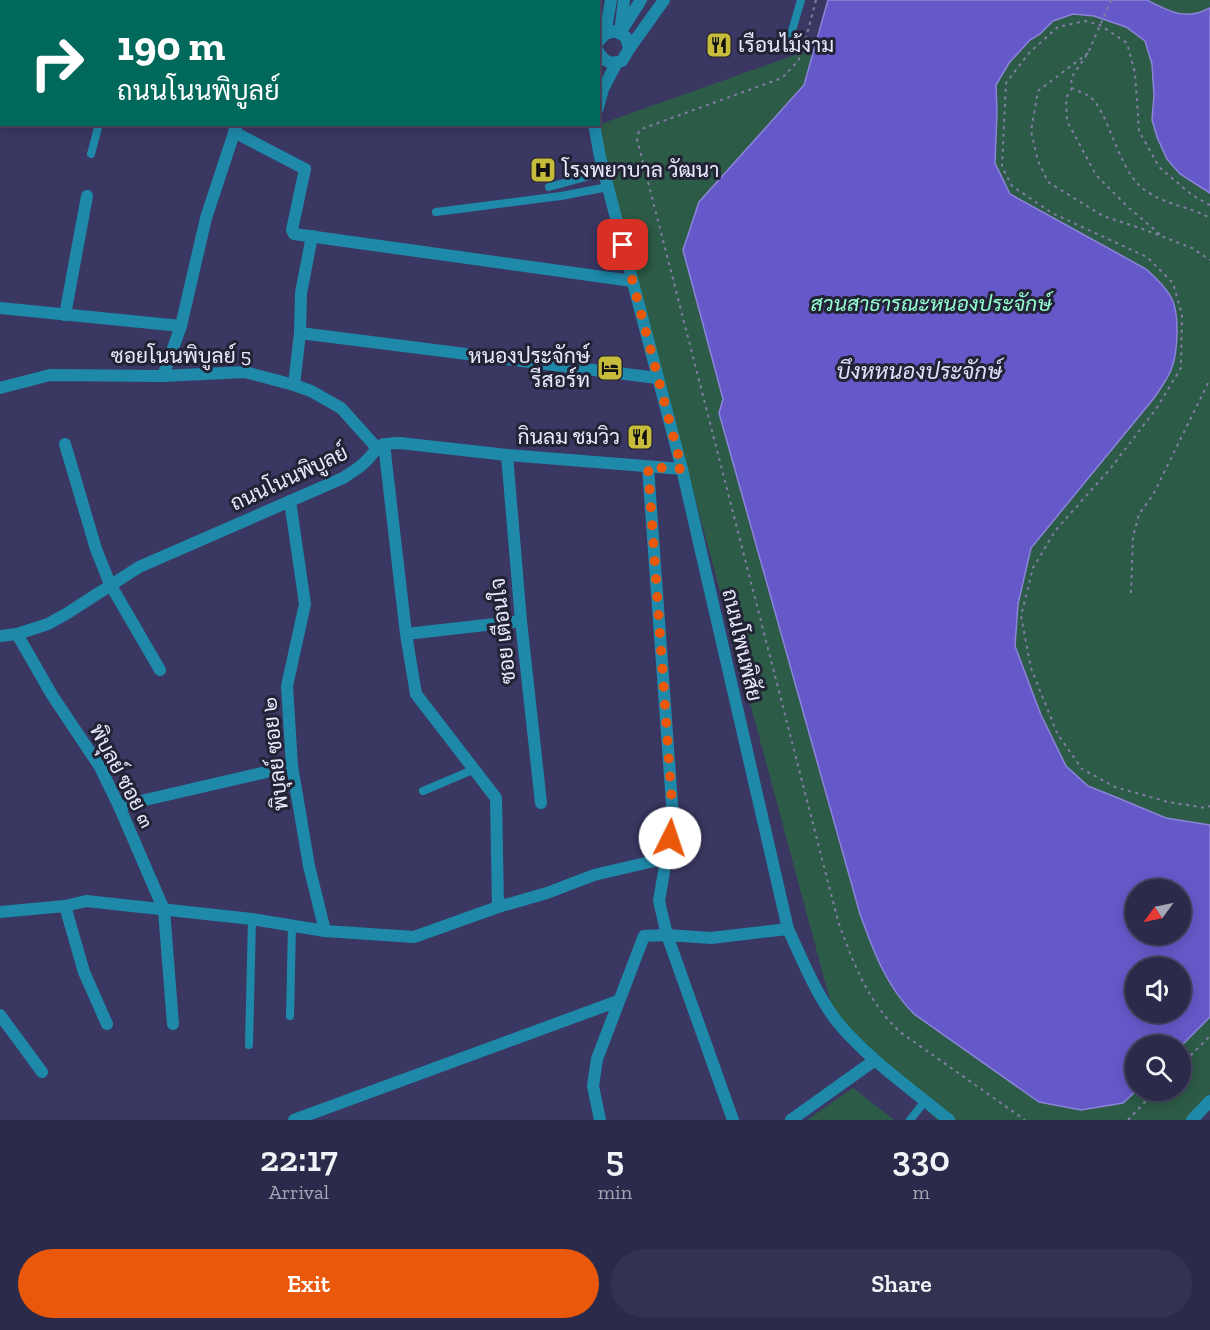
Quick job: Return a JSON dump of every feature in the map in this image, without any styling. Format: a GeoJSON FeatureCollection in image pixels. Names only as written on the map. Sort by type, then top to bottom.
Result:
{"type":"FeatureCollection","features":[{"type":"Feature","properties":{"kind":"street"},"geometry":{"type":"LineString","coordinates":[[602,38],[611,0]]}},
{"type":"Feature","properties":{"kind":"street"},"geometry":{"type":"LineString","coordinates":[[620,33],[624,0]]}},
{"type":"Feature","properties":{"kind":"street"},"geometry":{"type":"LineString","coordinates":[[620,33],[641,0]]}},
{"type":"Feature","properties":{"kind":"street"},"geometry":{"type":"LineString","coordinates":[[600,100],[603,89],[618,62],[625,58],[664,0]]}},
{"type":"Feature","properties":{"kind":"street"},"geometry":{"type":"LineString","coordinates":[[602,38],[610,32],[620,33],[626,37],[629,50]]}},
{"type":"Feature","properties":{"kind":"street"},"geometry":{"type":"LineString","coordinates":[[600,54],[605,61],[618,62]]}},
{"type":"Feature","properties":{"kind":"street","name":"ถนนโพนพิสัย"},"geometry":{"type":"LineString","coordinates":[[594,126],[604,172],[682,469],[788,929],[811,979],[835,1019],[875,1060],[949,1120]]}},
{"type":"Feature","properties":{"kind":"street"},"geometry":{"type":"LineString","coordinates":[[163,376],[181,326],[206,219],[235,128],[304,167],[306,171],[292,230],[294,234],[632,281]]}},
{"type":"Feature","properties":{"kind":"street"},"geometry":{"type":"LineString","coordinates":[[65,315],[87,196]]}},
{"type":"Feature","properties":{"kind":"street"},"geometry":{"type":"LineString","coordinates":[[294,385],[300,333],[301,292],[312,236]]}},
{"type":"Feature","properties":{"kind":"street"},"geometry":{"type":"LineString","coordinates":[[0,308],[181,326]]}},
{"type":"Feature","properties":{"kind":"street"},"geometry":{"type":"LineString","coordinates":[[300,333],[657,378]]}},
{"type":"Feature","properties":{"kind":"street","name":"ซอยโนนพิบูลย์ 5"},"geometry":{"type":"LineString","coordinates":[[0,388],[50,375],[163,376],[245,372],[311,391],[341,408],[380,445]]}},
{"type":"Feature","properties":{"kind":"street"},"geometry":{"type":"LineString","coordinates":[[498,907],[496,798],[416,694],[380,445],[400,443],[507,455],[682,469]]}},
{"type":"Feature","properties":{"kind":"street"},"geometry":{"type":"LineString","coordinates":[[65,444],[96,549],[110,584],[160,670]]}},
{"type":"Feature","properties":{"kind":"street","name":"ถนนโนนพิบูลย์"},"geometry":{"type":"LineString","coordinates":[[0,636],[17,634],[48,624],[139,567],[343,478],[365,462],[380,445]]}},
{"type":"Feature","properties":{"kind":"street","name":"ซอย เตือนใจ"},"geometry":{"type":"LineString","coordinates":[[507,455],[521,621],[542,803]]}},
{"type":"Feature","properties":{"kind":"street"},"geometry":{"type":"LineString","coordinates":[[648,467],[673,818],[659,900],[667,935],[734,1120]]}},
{"type":"Feature","properties":{"kind":"street","name":"พิบุลย์ ซอย ๒"},"geometry":{"type":"LineString","coordinates":[[291,501],[305,604],[287,686],[292,766],[309,867],[325,931]]}},
{"type":"Feature","properties":{"kind":"street"},"geometry":{"type":"LineString","coordinates":[[406,634],[521,621]]}},
{"type":"Feature","properties":{"kind":"street","name":"พิบุลย์ ซอย ๓"},"geometry":{"type":"LineString","coordinates":[[17,634],[52,695],[100,767],[164,910],[173,1024]]}},
{"type":"Feature","properties":{"kind":"street"},"geometry":{"type":"LineString","coordinates":[[119,806],[292,766]]}},
{"type":"Feature","properties":{"kind":"street"},"geometry":{"type":"LineString","coordinates":[[0,912],[65,906],[87,901],[252,919],[325,931],[414,937],[594,875],[667,858]]}},
{"type":"Feature","properties":{"kind":"street"},"geometry":{"type":"LineString","coordinates":[[65,906],[84,972],[106,1024]]}},
{"type":"Feature","properties":{"kind":"street"},"geometry":{"type":"LineString","coordinates":[[600,1120],[593,1086],[597,1059],[644,936],[711,938],[788,929]]}},
{"type":"Feature","properties":{"kind":"street"},"geometry":{"type":"LineString","coordinates":[[294,1120],[618,1001]]}},
{"type":"Feature","properties":{"kind":"street"},"geometry":{"type":"LineString","coordinates":[[0,1015],[42,1072]]}},
{"type":"Feature","properties":{"kind":"street"},"geometry":{"type":"LineString","coordinates":[[791,1120],[875,1060]]}},
{"type":"Feature","properties":{"kind":"street"},"geometry":{"type":"LineString","coordinates":[[1192,1120],[1210,1101]]}},
{"type":"Feature","properties":{"kind":"lane"},"geometry":{"type":"LineString","coordinates":[[789,41],[801,0]]}},
{"type":"Feature","properties":{"kind":"lane"},"geometry":{"type":"LineString","coordinates":[[92,154],[99,126]]}},
{"type":"Feature","properties":{"kind":"lane"},"geometry":{"type":"LineString","coordinates":[[549,187],[604,172]]}},
{"type":"Feature","properties":{"kind":"lane"},"geometry":{"type":"LineString","coordinates":[[436,212],[561,196],[608,187]]}},
{"type":"Feature","properties":{"kind":"lane"},"geometry":{"type":"LineString","coordinates":[[423,791],[475,769]]}},
{"type":"Feature","properties":{"kind":"lane"},"geometry":{"type":"LineString","coordinates":[[249,1045],[252,919]]}},
{"type":"Feature","properties":{"kind":"lane"},"geometry":{"type":"LineString","coordinates":[[290,1016],[292,926]]}},
{"type":"Feature","properties":{"kind":"lane"},"geometry":{"type":"LineString","coordinates":[[910,1120],[925,1101]]}},
{"type":"Feature","properties":{"kind":"path"},"geometry":{"type":"LineString","coordinates":[[816,0],[802,53],[798,62],[782,78],[644,128],[639,131],[637,139],[835,909],[854,964],[865,987],[881,1011],[900,1032],[1025,1120]]}},
{"type":"Feature","properties":{"kind":"path"},"geometry":{"type":"LineString","coordinates":[[1110,0],[1088,53],[1071,78],[1072,88],[1066,98],[1067,122],[1096,175],[1129,208],[1165,237]]}},
{"type":"Feature","properties":{"kind":"path"},"geometry":{"type":"LineString","coordinates":[[1210,206],[1192,195],[1159,167],[1138,131],[1135,73],[1127,43],[1100,25],[1085,21],[1058,27],[1029,53],[1006,83],[1002,167],[1012,186],[1052,213],[1148,257],[1173,283],[1182,315],[1181,368],[1156,409],[1117,460],[1055,531],[1032,568],[1020,616],[1031,668],[1057,733],[1082,769],[1126,790],[1168,802],[1206,808],[1210,806]]}},
{"type":"Feature","properties":{"kind":"path"},"geometry":{"type":"LineString","coordinates":[[1088,53],[1038,91],[1031,131],[1038,161],[1048,182],[1103,216],[1192,248],[1210,260]]}},
{"type":"Feature","properties":{"kind":"path"},"geometry":{"type":"LineString","coordinates":[[1072,88],[1090,97],[1101,113],[1130,175],[1140,186],[1152,196],[1210,218]]}},
{"type":"Feature","properties":{"kind":"path"},"geometry":{"type":"LineString","coordinates":[[1131,593],[1133,537],[1139,514],[1162,477],[1210,379]]}},
{"type":"Feature","properties":{"kind":"path"},"geometry":{"type":"LineString","coordinates":[[1191,1055],[1210,1036]]}},
{"type":"Feature","properties":{"kind":"path"},"geometry":{"type":"LineString","coordinates":[[1128,1120],[1146,1101]]}},
{"type":"Feature","properties":{"kind":"green space","name":"บึงหหนองประจักษ์"},"geometry":{"type":"Polygon","coordinates":[[[828,0],[1210,0],[1210,1094],[1188,1120],[937,1120],[835,1019],[595,126],[815,48],[828,0]]]}},
{"type":"Feature","properties":{"kind":"green space"},"geometry":{"type":"Polygon","coordinates":[[[853,1088],[894,1120],[807,1120],[853,1088]]]}},
{"type":"Feature","properties":{"kind":"water","name":"บึงหหนองประจักษ์"},"geometry":{"type":"Polygon","coordinates":[[[828,0],[1147,0],[1178,13],[1193,14],[1210,8],[1210,193],[1180,174],[1167,159],[1152,120],[1154,95],[1152,64],[1145,41],[1126,27],[1094,16],[1073,14],[1053,21],[1030,40],[1009,63],[996,85],[995,163],[1010,194],[1146,269],[1169,293],[1176,313],[1175,354],[1171,370],[1165,381],[1154,398],[1031,548],[1018,604],[1015,646],[1041,715],[1066,766],[1088,786],[1166,818],[1210,825],[1210,1017],[1191,1036],[1125,1035],[1125,1101],[1123,1103],[1081,1110],[1039,1102],[914,1014],[888,980],[875,954],[860,914],[719,413],[723,399],[683,250],[699,202],[804,85],[828,0]]]}},
{"type":"Feature","properties":{"kind":"place","name":"เรือนไม้งาม"},"geometry":{"type":"Point","coordinates":[719,45]}},
{"type":"Feature","properties":{"kind":"place","name":"โรงพยาบาล วัฒนา"},"geometry":{"type":"Point","coordinates":[543,170]}},
{"type":"Feature","properties":{"kind":"place","name":"หนองประจักษ์ รีสอร์ท"},"geometry":{"type":"Point","coordinates":[610,368]}},
{"type":"Feature","properties":{"kind":"place","name":"กินลม ชมวิว"},"geometry":{"type":"Point","coordinates":[640,437]}},
{"type":"Feature","properties":{"kind":"route"},"geometry":{"type":"LineString","coordinates":[[623,245],[682,469],[648,467],[673,818],[670,838]]}},
{"type":"Feature","properties":{"kind":"park label","name":"สวนสาธารณะหนองประจักษ์"},"geometry":{"type":"Point","coordinates":[931,304]}}]}
